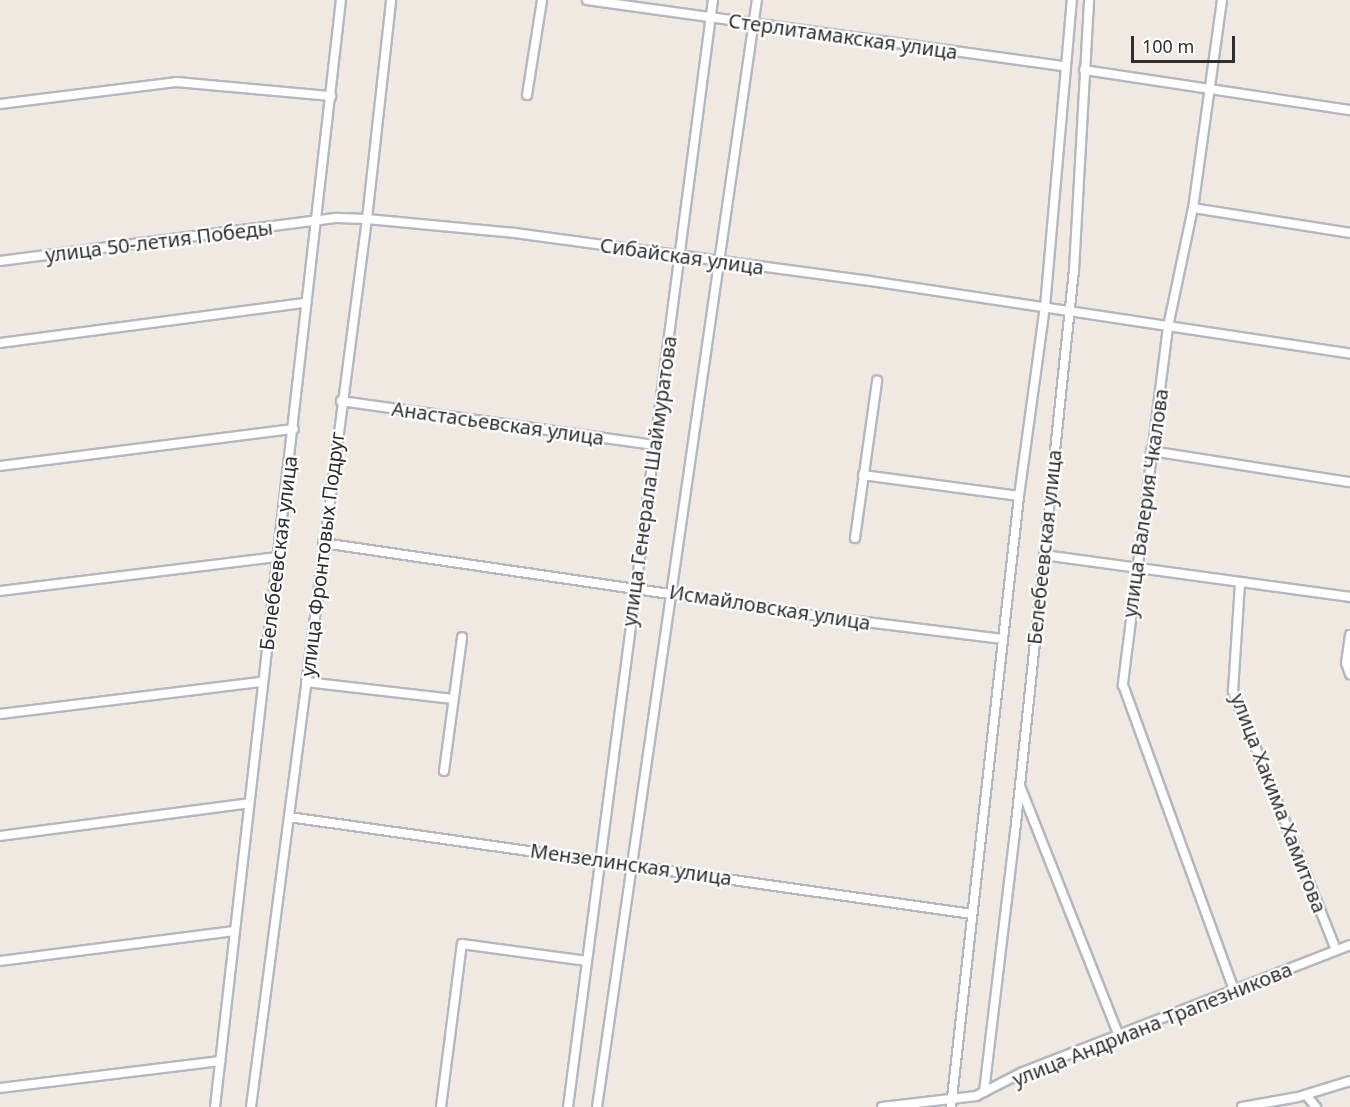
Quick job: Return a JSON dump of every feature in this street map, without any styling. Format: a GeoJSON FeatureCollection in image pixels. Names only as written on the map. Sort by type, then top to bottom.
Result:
{"type":"FeatureCollection","features":[{"type":"Feature","properties":{"kind":"street","name":"Белебеевская улица"},"geometry":{"type":"LineString","coordinates":[[215,1107],[276,557],[294,429],[304,303],[318,222],[341,0]]}},
{"type":"Feature","properties":{"kind":"street","name":"улица Фронтовых Подруг"},"geometry":{"type":"LineString","coordinates":[[250,1107],[341,401],[367,219],[392,0]]}},
{"type":"Feature","properties":{"kind":"street"},"geometry":{"type":"LineString","coordinates":[[527,95],[542,0]]}},
{"type":"Feature","properties":{"kind":"street","name":"Стерлитамакская улица"},"geometry":{"type":"LineString","coordinates":[[586,0],[1065,66]]}},
{"type":"Feature","properties":{"kind":"street","name":"улица Генерала Шаймуратова"},"geometry":{"type":"LineString","coordinates":[[568,1107],[634,588],[713,0]]}},
{"type":"Feature","properties":{"kind":"street"},"geometry":{"type":"LineString","coordinates":[[597,1107],[669,592],[756,0]]}},
{"type":"Feature","properties":{"kind":"street","name":"Белебеевская улица"},"geometry":{"type":"LineString","coordinates":[[952,1103],[1019,496],[1045,308],[1072,0]]}},
{"type":"Feature","properties":{"kind":"street","name":"Белебеевская улица"},"geometry":{"type":"LineString","coordinates":[[984,1092],[1020,785],[1067,312],[1074,270],[1089,0]]}},
{"type":"Feature","properties":{"kind":"street","name":"улица Валерия Чкалова"},"geometry":{"type":"LineString","coordinates":[[1222,0],[1193,208],[1168,327],[1123,685],[1234,992]]}},
{"type":"Feature","properties":{"kind":"street"},"geometry":{"type":"LineString","coordinates":[[1084,70],[1350,110]]}},
{"type":"Feature","properties":{"kind":"street"},"geometry":{"type":"LineString","coordinates":[[0,104],[176,82],[331,96]]}},
{"type":"Feature","properties":{"kind":"street"},"geometry":{"type":"LineString","coordinates":[[1193,208],[1350,232]]}},
{"type":"Feature","properties":{"kind":"street","name":"Сибайская улица"},"geometry":{"type":"LineString","coordinates":[[318,222],[367,219],[515,233],[1350,354]]}},
{"type":"Feature","properties":{"kind":"street","name":"улица 50-летия Победы"},"geometry":{"type":"LineString","coordinates":[[0,261],[318,222]]}},
{"type":"Feature","properties":{"kind":"street"},"geometry":{"type":"LineString","coordinates":[[0,344],[304,303]]}},
{"type":"Feature","properties":{"kind":"street"},"geometry":{"type":"LineString","coordinates":[[855,538],[878,381]]}},
{"type":"Feature","properties":{"kind":"street","name":"Анастасьевская улица"},"geometry":{"type":"LineString","coordinates":[[341,401],[654,445]]}},
{"type":"Feature","properties":{"kind":"street"},"geometry":{"type":"LineString","coordinates":[[0,466],[294,429]]}},
{"type":"Feature","properties":{"kind":"street"},"geometry":{"type":"LineString","coordinates":[[1151,451],[1350,482]]}},
{"type":"Feature","properties":{"kind":"street"},"geometry":{"type":"LineString","coordinates":[[863,475],[1019,496]]}},
{"type":"Feature","properties":{"kind":"street","name":"Исмайловская улица"},"geometry":{"type":"LineString","coordinates":[[323,543],[669,592],[826,617],[1003,639]]}},
{"type":"Feature","properties":{"kind":"street"},"geometry":{"type":"LineString","coordinates":[[1044,555],[1138,571],[1350,597]]}},
{"type":"Feature","properties":{"kind":"street"},"geometry":{"type":"LineString","coordinates":[[0,591],[276,557]]}},
{"type":"Feature","properties":{"kind":"street","name":"улица Хакима Хамитова"},"geometry":{"type":"LineString","coordinates":[[1240,583],[1233,691],[1336,950]]}},
{"type":"Feature","properties":{"kind":"street"},"geometry":{"type":"LineString","coordinates":[[1350,635],[1346,663],[1350,674]]}},
{"type":"Feature","properties":{"kind":"street"},"geometry":{"type":"LineString","coordinates":[[444,771],[462,637]]}},
{"type":"Feature","properties":{"kind":"street"},"geometry":{"type":"LineString","coordinates":[[0,714],[262,682]]}},
{"type":"Feature","properties":{"kind":"street"},"geometry":{"type":"LineString","coordinates":[[306,682],[453,699]]}},
{"type":"Feature","properties":{"kind":"street"},"geometry":{"type":"LineString","coordinates":[[1020,785],[1119,1036]]}},
{"type":"Feature","properties":{"kind":"street"},"geometry":{"type":"LineString","coordinates":[[0,836],[249,803]]}},
{"type":"Feature","properties":{"kind":"street","name":"Мензелинская улица"},"geometry":{"type":"LineString","coordinates":[[289,817],[972,914]]}},
{"type":"Feature","properties":{"kind":"street"},"geometry":{"type":"LineString","coordinates":[[0,961],[234,931]]}},
{"type":"Feature","properties":{"kind":"street"},"geometry":{"type":"LineString","coordinates":[[441,1107],[462,944],[587,961]]}},
{"type":"Feature","properties":{"kind":"street","name":"улица Андриана Трапезникова"},"geometry":{"type":"LineString","coordinates":[[882,1107],[952,1103],[984,1092],[1023,1072],[1234,992],[1350,945]]}},
{"type":"Feature","properties":{"kind":"street"},"geometry":{"type":"LineString","coordinates":[[0,1088],[220,1061]]}},
{"type":"Feature","properties":{"kind":"street"},"geometry":{"type":"LineString","coordinates":[[1242,1107],[1306,1095],[1350,1081]]}},
{"type":"Feature","properties":{"kind":"street"},"geometry":{"type":"LineString","coordinates":[[1306,1095],[1316,1107]]}}]}
